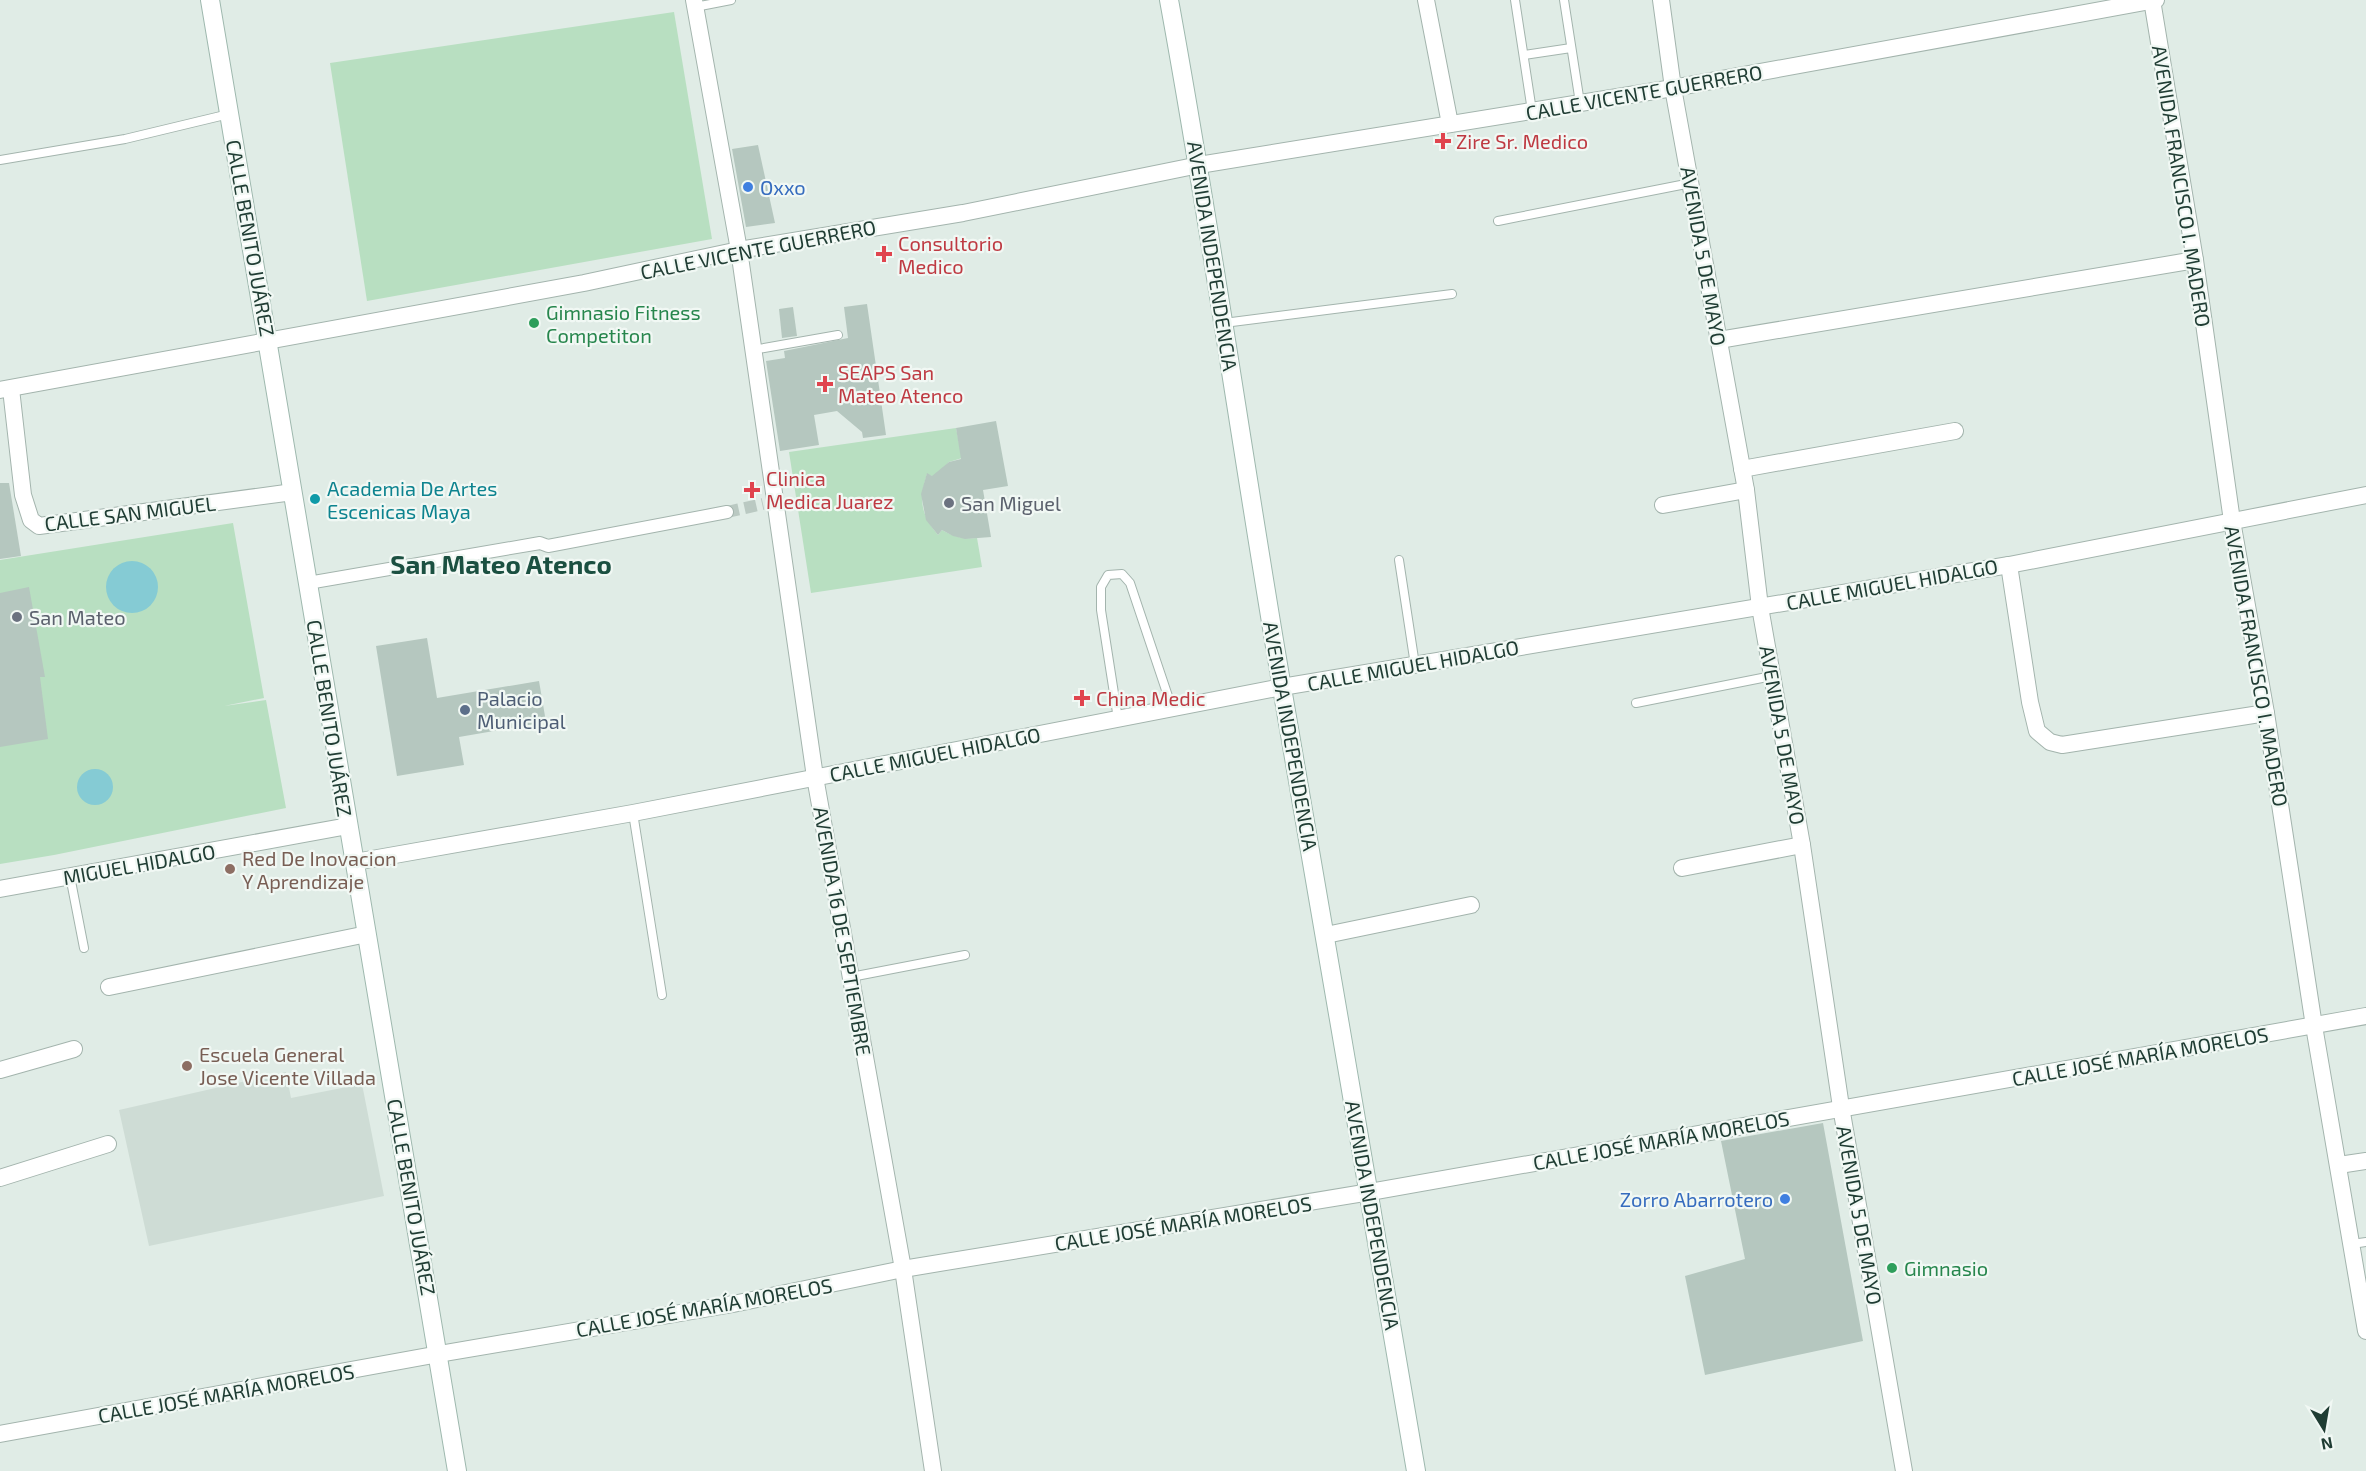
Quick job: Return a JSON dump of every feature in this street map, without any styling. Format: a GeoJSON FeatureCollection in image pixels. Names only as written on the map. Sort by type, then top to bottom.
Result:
{"type":"FeatureCollection","features":[{"type":"Feature","properties":{"kind":"main road","name":"CALLE BENITO JUÁREZ"},"geometry":{"type":"LineString","coordinates":[[210,0],[458,1471]]}},
{"type":"Feature","properties":{"kind":"main road","name":"AVENIDA INDEPENDENCIA"},"geometry":{"type":"LineString","coordinates":[[1169,0],[1199,165],[1282,687],[1416,1471]]}},
{"type":"Feature","properties":{"kind":"street"},"geometry":{"type":"LineString","coordinates":[[1426,0],[1450,124]]}},
{"type":"Feature","properties":{"kind":"street","name":"AVENIDA 5 DE MAYO"},"geometry":{"type":"LineString","coordinates":[[1661,0],[1673,88],[1746,490],[1760,607],[1802,845],[1841,1107],[1904,1471]]}},
{"type":"Feature","properties":{"kind":"street","name":"CALLE VICENTE GUERRERO"},"geometry":{"type":"LineString","coordinates":[[6,389],[584,284],[739,250],[963,213],[1199,165],[1673,88],[2153,0]]}},
{"type":"Feature","properties":{"kind":"street","name":"AVENIDA FRANCISCO I. MADERO"},"geometry":{"type":"LineString","coordinates":[[2153,0],[2195,260],[2232,521],[2266,713],[2314,1026],[2339,1166],[2359,1243],[2366,1331]]}},
{"type":"Feature","properties":{"kind":"street","name":"AVENIDA 16 DE SEPTIEMBRE"},"geometry":{"type":"LineString","coordinates":[[694,3],[739,250],[753,350],[769,503],[815,777],[903,1269],[933,1471]]}},
{"type":"Feature","properties":{"kind":"street"},"geometry":{"type":"LineString","coordinates":[[1719,340],[2195,260]]}},
{"type":"Feature","properties":{"kind":"street","name":"CALLE SAN MIGUEL"},"geometry":{"type":"LineString","coordinates":[[6,389],[23,495],[31,520],[39,526],[293,492]]}},
{"type":"Feature","properties":{"kind":"street"},"geometry":{"type":"LineString","coordinates":[[1742,469],[1955,431]]}},
{"type":"Feature","properties":{"kind":"street"},"geometry":{"type":"LineString","coordinates":[[1663,505],[1746,490]]}},
{"type":"Feature","properties":{"kind":"street","name":"CALLE MIGUEL HIDALGO"},"geometry":{"type":"LineString","coordinates":[[355,862],[633,813],[1282,687],[2009,565],[2366,495]]}},
{"type":"Feature","properties":{"kind":"street"},"geometry":{"type":"LineString","coordinates":[[308,583],[540,543],[548,546],[727,512]]}},
{"type":"Feature","properties":{"kind":"street"},"geometry":{"type":"LineString","coordinates":[[2009,565],[2030,702],[2037,731],[2050,742],[2062,745],[2266,713]]}},
{"type":"Feature","properties":{"kind":"street","name":"MIGUEL HIDALGO"},"geometry":{"type":"LineString","coordinates":[[0,889],[348,826]]}},
{"type":"Feature","properties":{"kind":"street"},"geometry":{"type":"LineString","coordinates":[[1682,868],[1802,845]]}},
{"type":"Feature","properties":{"kind":"street"},"geometry":{"type":"LineString","coordinates":[[1326,935],[1471,905]]}},
{"type":"Feature","properties":{"kind":"street"},"geometry":{"type":"LineString","coordinates":[[109,987],[367,934]]}},
{"type":"Feature","properties":{"kind":"street","name":"CALLE JOSÉ MARÍA MORELOS"},"geometry":{"type":"LineString","coordinates":[[0,1434],[439,1354],[733,1304],[903,1269],[1370,1192],[2366,1016]]}},
{"type":"Feature","properties":{"kind":"street"},"geometry":{"type":"LineString","coordinates":[[0,1070],[74,1049]]}},
{"type":"Feature","properties":{"kind":"street"},"geometry":{"type":"LineString","coordinates":[[0,1178],[108,1144]]}},
{"type":"Feature","properties":{"kind":"street"},"geometry":{"type":"LineString","coordinates":[[2339,1166],[2366,1161]]}},
{"type":"Feature","properties":{"kind":"lane"},"geometry":{"type":"LineString","coordinates":[[694,3],[731,0]]}},
{"type":"Feature","properties":{"kind":"lane"},"geometry":{"type":"LineString","coordinates":[[1515,0],[1532,111]]}},
{"type":"Feature","properties":{"kind":"lane"},"geometry":{"type":"LineString","coordinates":[[1564,0],[1580,103]]}},
{"type":"Feature","properties":{"kind":"lane"},"geometry":{"type":"LineString","coordinates":[[1524,55],[1571,48]]}},
{"type":"Feature","properties":{"kind":"lane"},"geometry":{"type":"LineString","coordinates":[[0,160],[125,139],[230,114]]}},
{"type":"Feature","properties":{"kind":"lane"},"geometry":{"type":"LineString","coordinates":[[1498,221],[1691,183]]}},
{"type":"Feature","properties":{"kind":"lane"},"geometry":{"type":"LineString","coordinates":[[1224,323],[1452,294]]}},
{"type":"Feature","properties":{"kind":"lane"},"geometry":{"type":"LineString","coordinates":[[753,350],[838,335]]}},
{"type":"Feature","properties":{"kind":"lane"},"geometry":{"type":"LineString","coordinates":[[1399,560],[1415,665]]}},
{"type":"Feature","properties":{"kind":"lane"},"geometry":{"type":"LineString","coordinates":[[1118,719],[1101,610],[1101,587],[1108,575],[1122,574],[1130,583],[1172,708]]}},
{"type":"Feature","properties":{"kind":"lane"},"geometry":{"type":"LineString","coordinates":[[1636,703],[1772,676]]}},
{"type":"Feature","properties":{"kind":"lane"},"geometry":{"type":"LineString","coordinates":[[633,813],[662,995]]}},
{"type":"Feature","properties":{"kind":"lane"},"geometry":{"type":"LineString","coordinates":[[70,876],[84,948]]}},
{"type":"Feature","properties":{"kind":"lane"},"geometry":{"type":"LineString","coordinates":[[851,977],[965,955]]}},
{"type":"Feature","properties":{"kind":"shaded area"},"geometry":{"type":"Polygon","coordinates":[[[286,1072],[291,1098],[362,1084],[384,1196],[149,1246],[119,1110],[286,1072]]]}},
{"type":"Feature","properties":{"kind":"green space"},"geometry":{"type":"Polygon","coordinates":[[[674,12],[712,239],[367,301],[330,63],[674,12]]]}},
{"type":"Feature","properties":{"kind":"green space"},"geometry":{"type":"Polygon","coordinates":[[[956,428],[962,458],[949,462],[934,477],[927,474],[922,499],[924,513],[938,535],[942,530],[959,537],[977,538],[982,567],[811,593],[789,452],[956,428]]]}},
{"type":"Feature","properties":{"kind":"green space"},"geometry":{"type":"Polygon","coordinates":[[[233,523],[264,698],[224,706],[266,700],[286,808],[0,864],[0,560],[233,523]]]}},
{"type":"Feature","properties":{"kind":"water"},"geometry":{"type":"Polygon","coordinates":[[[132,561],[146,565],[154,573],[158,587],[154,601],[146,609],[132,613],[118,609],[110,601],[106,587],[110,573],[118,565],[132,561]]]}},
{"type":"Feature","properties":{"kind":"water"},"geometry":{"type":"Polygon","coordinates":[[[95,769],[108,774],[113,787],[108,800],[95,805],[82,800],[77,787],[82,774],[95,769]]]}},
{"type":"Feature","properties":{"kind":"building","name":"Oxxo"},"geometry":{"type":"Polygon","coordinates":[[[758,145],[775,223],[746,227],[732,149],[758,145]]]}},
{"type":"Feature","properties":{"kind":"building"},"geometry":{"type":"Polygon","coordinates":[[[867,304],[886,435],[863,438],[862,432],[837,411],[814,415],[819,445],[780,451],[766,361],[785,358],[784,351],[848,338],[844,307],[867,304]]]}},
{"type":"Feature","properties":{"kind":"building"},"geometry":{"type":"Polygon","coordinates":[[[793,307],[797,336],[782,338],[779,309],[793,307]]]}},
{"type":"Feature","properties":{"kind":"building"},"geometry":{"type":"Polygon","coordinates":[[[996,421],[1008,486],[983,490],[991,537],[965,539],[942,530],[938,535],[926,520],[921,494],[927,473],[932,476],[949,462],[961,459],[956,428],[996,421]]]}},
{"type":"Feature","properties":{"kind":"building"},"geometry":{"type":"Polygon","coordinates":[[[0,483],[9,483],[21,556],[0,559],[0,483]]]}},
{"type":"Feature","properties":{"kind":"building"},"geometry":{"type":"Polygon","coordinates":[[[29,587],[45,677],[40,677],[48,739],[0,747],[0,593],[29,587]]]}},
{"type":"Feature","properties":{"kind":"building","name":"Palacio Municipal"},"geometry":{"type":"Polygon","coordinates":[[[427,638],[437,698],[539,681],[546,722],[459,737],[464,765],[397,776],[376,646],[427,638]]]}},
{"type":"Feature","properties":{"kind":"building","name":"Zorro Abarrotero"},"geometry":{"type":"Polygon","coordinates":[[[1823,1123],[1863,1341],[1705,1375],[1685,1276],[1745,1259],[1721,1141],[1823,1123]]]}},
{"type":"Feature","properties":{"kind":"tunnel"},"geometry":{"type":"LineString","coordinates":[[727,512],[763,504]]}},
{"type":"Feature","properties":{"kind":"place","name":"Zire Sr. Medico"},"geometry":{"type":"Point","coordinates":[1443,141]}},
{"type":"Feature","properties":{"kind":"place","name":"Oxxo"},"geometry":{"type":"Point","coordinates":[748,187]}},
{"type":"Feature","properties":{"kind":"place","name":"Consultorio Medico"},"geometry":{"type":"Point","coordinates":[884,254]}},
{"type":"Feature","properties":{"kind":"place","name":"Gimnasio Fitness Competiton"},"geometry":{"type":"Point","coordinates":[534,323]}},
{"type":"Feature","properties":{"kind":"place","name":"SEAPS San Mateo Atenco"},"geometry":{"type":"Point","coordinates":[825,384]}},
{"type":"Feature","properties":{"kind":"place","name":"Clinica Medica Juarez"},"geometry":{"type":"Point","coordinates":[752,490]}},
{"type":"Feature","properties":{"kind":"place","name":"Academia De Artes Escenicas Maya"},"geometry":{"type":"Point","coordinates":[315,499]}},
{"type":"Feature","properties":{"kind":"place","name":"San Miguel"},"geometry":{"type":"Point","coordinates":[949,503]}},
{"type":"Feature","properties":{"kind":"place","name":"San Mateo"},"geometry":{"type":"Point","coordinates":[17,617]}},
{"type":"Feature","properties":{"kind":"place","name":"China Medic"},"geometry":{"type":"Point","coordinates":[1082,698]}},
{"type":"Feature","properties":{"kind":"place","name":"Palacio Municipal"},"geometry":{"type":"Point","coordinates":[465,710]}},
{"type":"Feature","properties":{"kind":"place","name":"Red De Inovacion Y Aprendizaje"},"geometry":{"type":"Point","coordinates":[230,869]}},
{"type":"Feature","properties":{"kind":"place","name":"Escuela General Jose Vicente Villada"},"geometry":{"type":"Point","coordinates":[187,1066]}},
{"type":"Feature","properties":{"kind":"place","name":"Zorro Abarrotero"},"geometry":{"type":"Point","coordinates":[1785,1199]}},
{"type":"Feature","properties":{"kind":"place","name":"Gimnasio"},"geometry":{"type":"Point","coordinates":[1892,1268]}},
{"type":"Feature","properties":{"kind":"district","name":"San Mateo Atenco"},"geometry":{"type":"Point","coordinates":[501,563]}}]}
